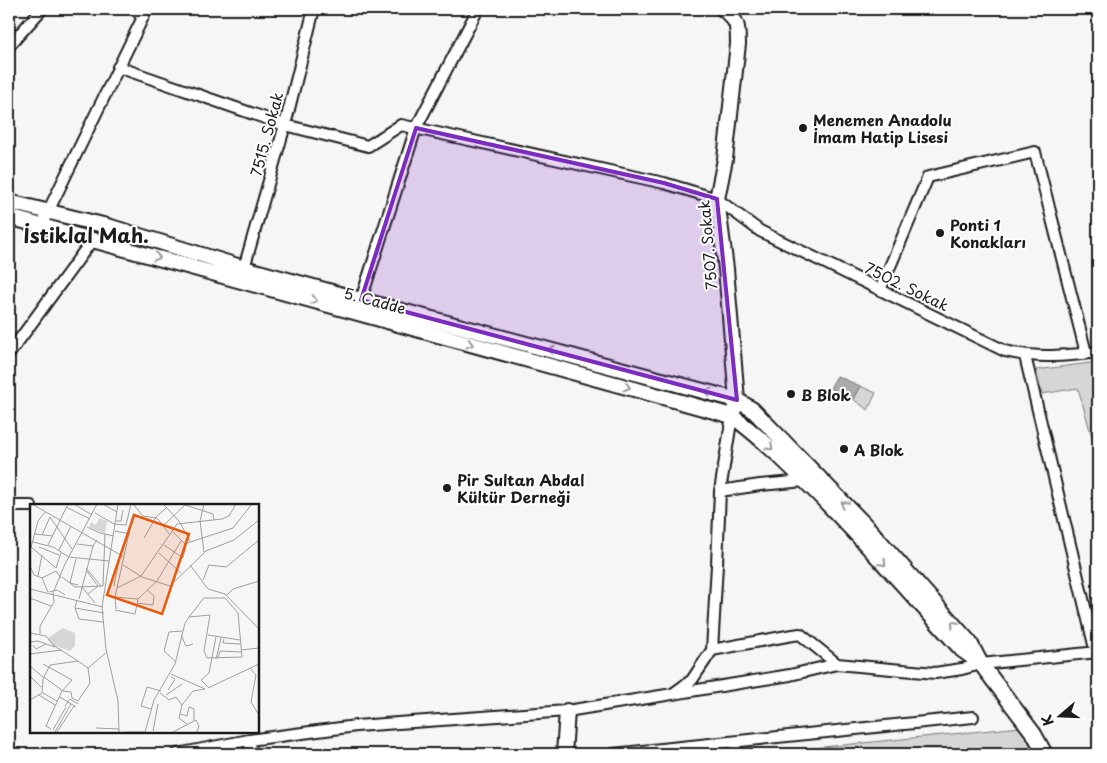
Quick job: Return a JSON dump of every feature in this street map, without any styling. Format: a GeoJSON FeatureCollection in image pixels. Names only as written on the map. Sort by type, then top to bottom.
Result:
{"type":"FeatureCollection","features":[{"type":"Feature","properties":{"kind":"street"},"geometry":{"type":"LineString","coordinates":[[9,46],[42,9]]}},
{"type":"Feature","properties":{"kind":"street","name":"7515. Sokak"},"geometry":{"type":"LineString","coordinates":[[244,268],[285,125],[314,9]]}},
{"type":"Feature","properties":{"kind":"street"},"geometry":{"type":"LineString","coordinates":[[361,300],[416,128],[478,9]]}},
{"type":"Feature","properties":{"kind":"street","name":"7507. Sokak"},"geometry":{"type":"LineString","coordinates":[[723,9],[734,18],[738,28],[738,44],[725,159],[717,199],[726,269],[737,400]]}},
{"type":"Feature","properties":{"kind":"street"},"geometry":{"type":"LineString","coordinates":[[41,226],[118,67],[141,11]]}},
{"type":"Feature","properties":{"kind":"street","name":"7502. Sokak"},"geometry":{"type":"LineString","coordinates":[[118,67],[285,125],[368,146],[401,125],[664,183],[717,199],[760,231],[1005,351],[1025,356],[1044,357],[1098,352]]}},
{"type":"Feature","properties":{"kind":"street"},"geometry":{"type":"LineString","coordinates":[[880,290],[928,178],[1035,152],[1086,353]]}},
{"type":"Feature","properties":{"kind":"street"},"geometry":{"type":"LineString","coordinates":[[9,202],[111,227],[244,268],[737,400],[753,410],[869,529],[970,643],[981,664],[1034,734],[1045,754]]}},
{"type":"Feature","properties":{"kind":"street","name":"5. Cadde"},"geometry":{"type":"LineString","coordinates":[[9,217],[732,416]]}},
{"type":"Feature","properties":{"kind":"street"},"geometry":{"type":"LineString","coordinates":[[9,354],[93,240]]}},
{"type":"Feature","properties":{"kind":"street"},"geometry":{"type":"LineString","coordinates":[[177,754],[249,740],[356,726],[566,711],[790,676],[837,664],[935,673],[962,670],[981,664],[1097,652],[1025,356]]}},
{"type":"Feature","properties":{"kind":"street"},"geometry":{"type":"LineString","coordinates":[[674,693],[692,680],[712,650],[720,492],[732,416],[737,400]]}},
{"type":"Feature","properties":{"kind":"street"},"geometry":{"type":"LineString","coordinates":[[732,416],[754,432],[805,481],[850,526],[962,650],[981,664]]}},
{"type":"Feature","properties":{"kind":"street"},"geometry":{"type":"LineString","coordinates":[[720,492],[760,485],[805,481]]}},
{"type":"Feature","properties":{"kind":"street"},"geometry":{"type":"LineString","coordinates":[[9,506],[30,506]]}},
{"type":"Feature","properties":{"kind":"street"},"geometry":{"type":"LineString","coordinates":[[712,650],[800,634],[837,664]]}},
{"type":"Feature","properties":{"kind":"street"},"geometry":{"type":"LineString","coordinates":[[564,754],[566,711]]}},
{"type":"Feature","properties":{"kind":"street"},"geometry":{"type":"LineString","coordinates":[[613,754],[973,717]]}},
{"type":"Feature","properties":{"kind":"street"},"geometry":{"type":"LineString","coordinates":[[249,740],[252,754]]}},
{"type":"Feature","properties":{"kind":"street"},"geometry":{"type":"LineString","coordinates":[[734,742],[737,754]]}},
{"type":"Feature","properties":{"kind":"highlighted area"},"geometry":{"type":"Polygon","coordinates":[[[416,128],[664,183],[717,199],[737,400],[539,347],[361,300],[416,128]]]}},
{"type":"Feature","properties":{"kind":"shaded area"},"geometry":{"type":"Polygon","coordinates":[[[1098,362],[1097,455],[1078,388],[1042,394],[1036,370],[1098,362]]]}},
{"type":"Feature","properties":{"kind":"shaded area"},"geometry":{"type":"Polygon","coordinates":[[[837,376],[860,386],[853,399],[830,388],[837,376]]]}},
{"type":"Feature","properties":{"kind":"shaded area"},"geometry":{"type":"Polygon","coordinates":[[[860,386],[876,393],[868,410],[853,399],[860,386]]]}},
{"type":"Feature","properties":{"kind":"shaded area"},"geometry":{"type":"Polygon","coordinates":[[[1021,727],[1035,754],[754,754],[1021,727]]]}},
{"type":"Feature","properties":{"kind":"place","name":"Menemen Anadolu İmam Hatip Lisesi"},"geometry":{"type":"Point","coordinates":[803,128]}},
{"type":"Feature","properties":{"kind":"place","name":"Ponti 1 Konakları"},"geometry":{"type":"Point","coordinates":[940,233]}},
{"type":"Feature","properties":{"kind":"place","name":"B Blok"},"geometry":{"type":"Point","coordinates":[791,394]}},
{"type":"Feature","properties":{"kind":"place","name":"A Blok"},"geometry":{"type":"Point","coordinates":[844,449]}},
{"type":"Feature","properties":{"kind":"place","name":"Pir Sultan Abdal Kültür Derneği"},"geometry":{"type":"Point","coordinates":[447,488]}},
{"type":"Feature","properties":{"kind":"district","name":"İstiklal Mah."},"geometry":{"type":"Point","coordinates":[86,235]}}]}
